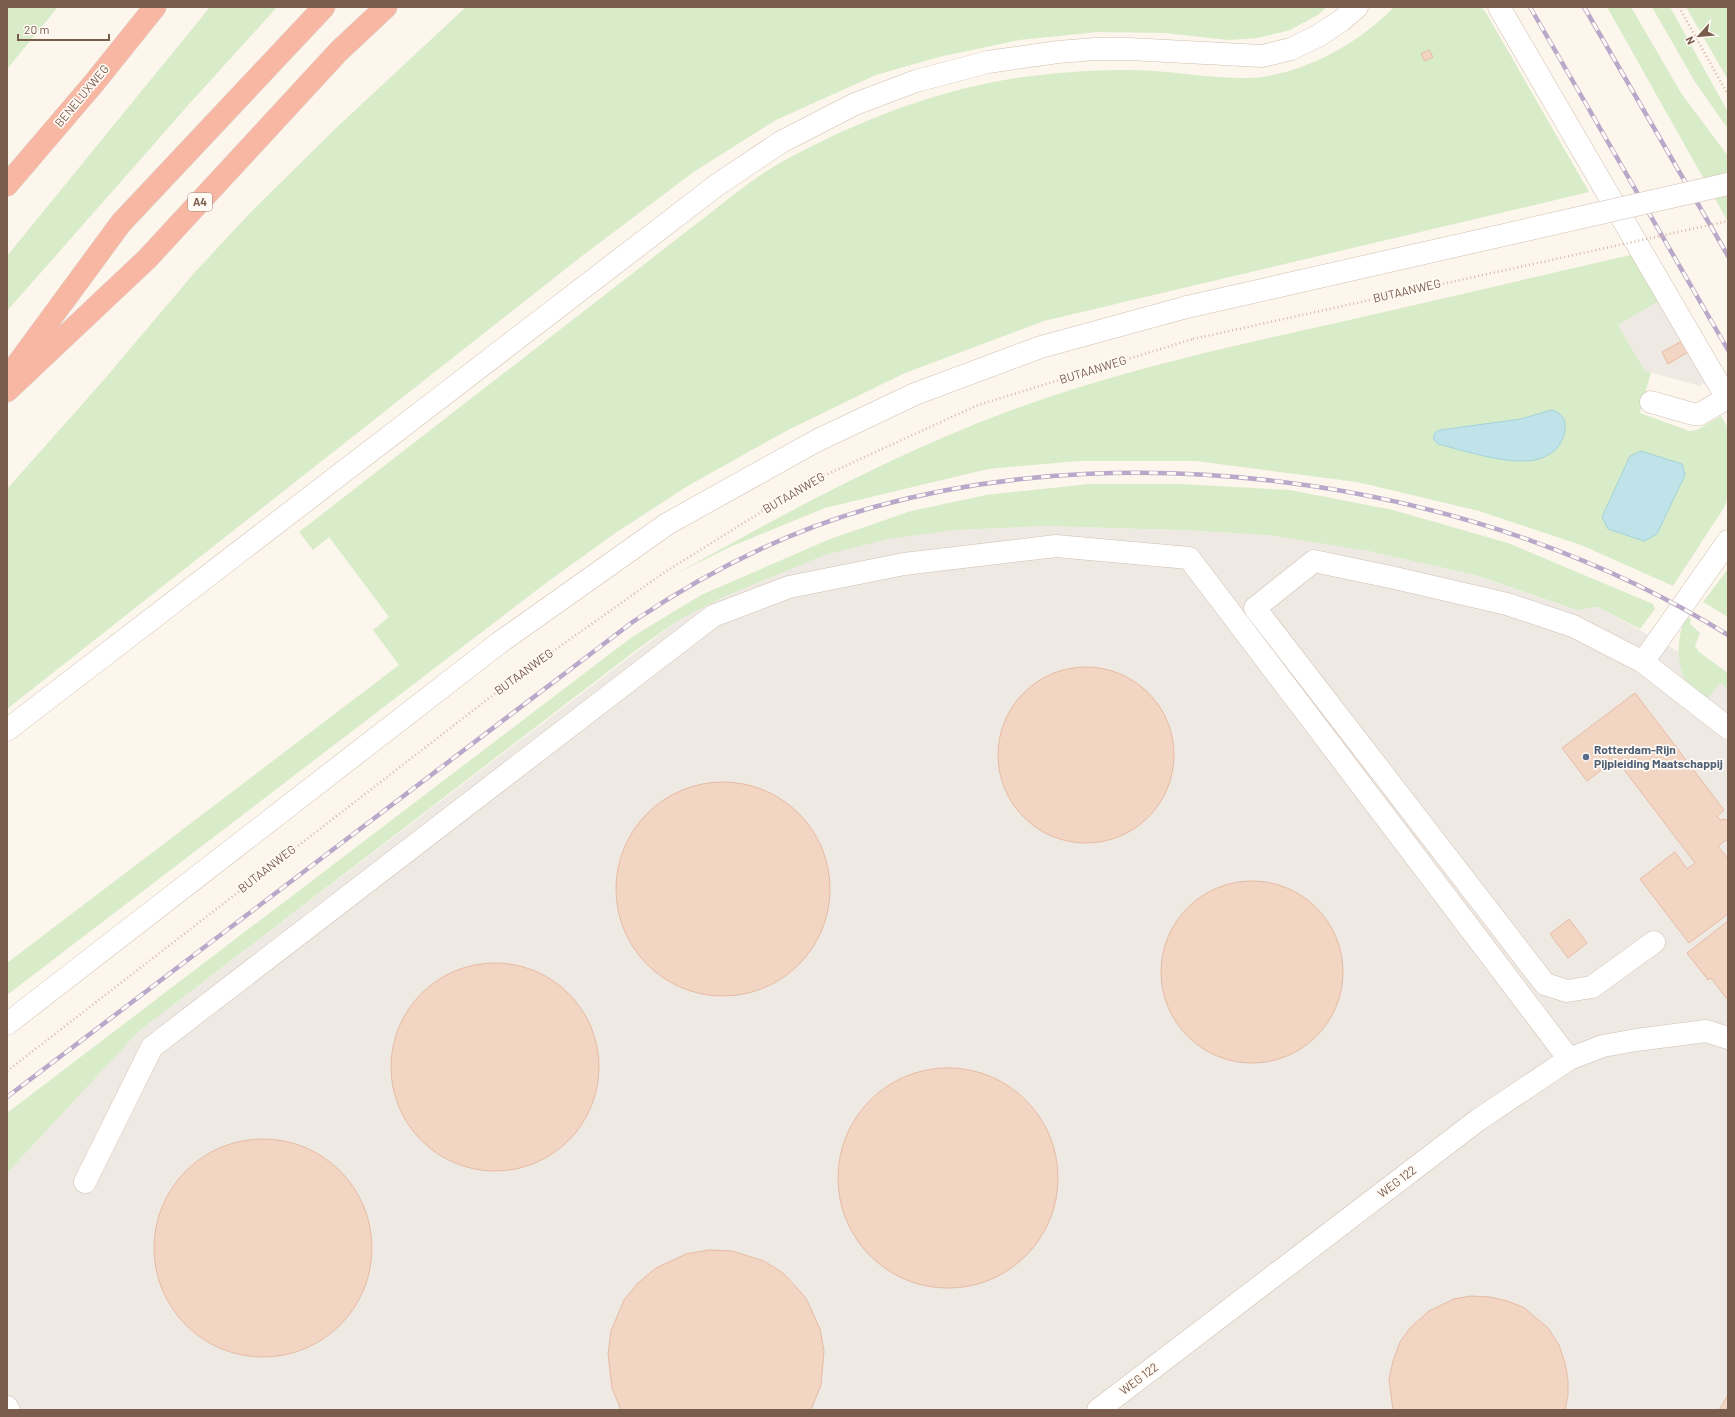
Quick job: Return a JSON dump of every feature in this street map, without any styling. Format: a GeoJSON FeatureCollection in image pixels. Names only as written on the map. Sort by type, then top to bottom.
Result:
{"type":"FeatureCollection","features":[{"type":"Feature","properties":{"kind":"highway","name":"BENELUXWEG"},"geometry":{"type":"LineString","coordinates":[[7,185],[94,83],[155,7]]}},
{"type":"Feature","properties":{"kind":"highway"},"geometry":{"type":"LineString","coordinates":[[7,378],[121,223],[324,7]]}},
{"type":"Feature","properties":{"kind":"highway","name":"A4"},"geometry":{"type":"LineString","coordinates":[[7,391],[147,259],[339,51],[386,7]]}},
{"type":"Feature","properties":{"kind":"street"},"geometry":{"type":"LineString","coordinates":[[7,730],[717,185],[781,142],[855,104],[916,81],[988,62],[1058,52],[1094,49],[1129,49],[1262,56],[1291,49],[1318,36],[1342,20],[1357,7]]}},
{"type":"Feature","properties":{"kind":"street"},"geometry":{"type":"LineString","coordinates":[[1499,7],[1727,399],[1700,414],[1693,414],[1651,402]]}},
{"type":"Feature","properties":{"kind":"street"},"geometry":{"type":"LineString","coordinates":[[7,1024],[499,643],[667,524],[816,440],[915,394],[1041,347],[1187,307],[1728,184]]}},
{"type":"Feature","properties":{"kind":"street"},"geometry":{"type":"LineString","coordinates":[[1643,662],[1728,541]]}},
{"type":"Feature","properties":{"kind":"street"},"geometry":{"type":"LineString","coordinates":[[85,1182],[152,1047],[713,616],[789,587],[904,564],[1056,546],[1189,558],[1569,1059]]}},
{"type":"Feature","properties":{"kind":"street"},"geometry":{"type":"LineString","coordinates":[[1654,942],[1592,987],[1566,991],[1545,984],[1255,608],[1314,561],[1507,604],[1573,626],[1643,662],[1728,728]]}},
{"type":"Feature","properties":{"kind":"street","name":"WEG 122"},"geometry":{"type":"LineString","coordinates":[[1098,1410],[1478,1120],[1569,1059],[1603,1046],[1636,1040],[1706,1031],[1728,1038]]}},
{"type":"Feature","properties":{"kind":"path"},"geometry":{"type":"LineString","coordinates":[[1679,7],[1728,95]]}},
{"type":"Feature","properties":{"kind":"path","name":"BUTAANWEG"},"geometry":{"type":"LineString","coordinates":[[7,1071],[515,678],[665,572],[806,484],[978,405],[1193,339],[1728,221]]}},
{"type":"Feature","properties":{"kind":"shaded area"},"geometry":{"type":"Polygon","coordinates":[[[1659,301],[1706,382],[1700,386],[1645,371],[1618,325],[1659,301]]]}},
{"type":"Feature","properties":{"kind":"shaded area"},"geometry":{"type":"Polygon","coordinates":[[[1046,526],[1180,530],[1268,535],[1368,551],[1474,575],[1577,610],[1598,607],[1683,654],[1728,687],[1728,1410],[7,1410],[7,1173],[139,1031],[677,621],[721,598],[825,555],[889,539],[955,530],[1046,526]]]}},
{"type":"Feature","properties":{"kind":"green space"},"geometry":{"type":"Polygon","coordinates":[[[7,7],[58,7],[7,69],[7,7]]]}},
{"type":"Feature","properties":{"kind":"green space"},"geometry":{"type":"Polygon","coordinates":[[[210,7],[277,7],[191,102],[7,311],[7,256],[210,7]]]}},
{"type":"Feature","properties":{"kind":"green space"},"geometry":{"type":"Polygon","coordinates":[[[466,7],[1327,7],[1318,15],[1290,30],[1258,38],[1229,40],[1164,33],[1098,32],[1019,40],[939,57],[876,75],[776,120],[695,171],[582,256],[7,709],[7,489],[102,382],[195,272],[251,212],[336,128],[466,7]]]}},
{"type":"Feature","properties":{"kind":"green space"},"geometry":{"type":"Polygon","coordinates":[[[1394,7],[1480,7],[1485,11],[1589,192],[1044,321],[905,373],[786,431],[686,487],[614,534],[546,583],[7,995],[7,963],[399,665],[373,630],[389,617],[329,537],[313,550],[299,532],[751,181],[769,169],[828,138],[880,116],[934,97],[988,83],[1040,75],[1094,71],[1143,70],[1214,77],[1243,78],[1264,77],[1285,72],[1305,66],[1344,46],[1363,34],[1394,7]]]}},
{"type":"Feature","properties":{"kind":"green space"},"geometry":{"type":"Polygon","coordinates":[[[1607,7],[1631,7],[1681,93],[1728,156],[1728,222],[1607,7]]]}},
{"type":"Feature","properties":{"kind":"green space"},"geometry":{"type":"Polygon","coordinates":[[[1652,7],[1670,7],[1728,112],[1728,129],[1695,82],[1652,7]]]}},
{"type":"Feature","properties":{"kind":"green space"},"geometry":{"type":"Polygon","coordinates":[[[1686,7],[1728,7],[1728,80],[1686,7]]]}},
{"type":"Feature","properties":{"kind":"green space"},"geometry":{"type":"Polygon","coordinates":[[[1635,254],[1659,301],[1618,325],[1645,371],[1651,372],[1640,413],[1689,431],[1697,430],[1721,416],[1728,428],[1728,496],[1725,506],[1673,586],[1581,545],[1479,511],[1357,482],[1196,461],[1079,461],[988,469],[825,508],[730,547],[676,574],[755,530],[876,468],[959,431],[1042,399],[1167,362],[1635,254]]]}},
{"type":"Feature","properties":{"kind":"green space"},"geometry":{"type":"Polygon","coordinates":[[[1089,484],[1181,484],[1290,490],[1393,510],[1508,543],[1653,604],[1655,609],[1640,629],[1598,607],[1577,610],[1475,575],[1368,551],[1268,535],[1180,530],[1046,526],[955,530],[889,539],[825,555],[721,598],[677,621],[639,648],[139,1031],[7,1173],[7,1113],[632,637],[701,595],[830,539],[911,511],[986,495],[1089,484]]]}},
{"type":"Feature","properties":{"kind":"green space"},"geometry":{"type":"Polygon","coordinates":[[[1728,569],[1728,617],[1703,602],[1728,569]]]}},
{"type":"Feature","properties":{"kind":"green space"},"geometry":{"type":"Polygon","coordinates":[[[1686,617],[1691,619],[1690,624],[1700,633],[1695,646],[1699,652],[1728,673],[1728,689],[1720,683],[1707,699],[1688,683],[1681,669],[1679,660],[1679,641],[1686,617]]]}},
{"type":"Feature","properties":{"kind":"water"},"geometry":{"type":"Polygon","coordinates":[[[1551,410],[1558,412],[1565,422],[1562,440],[1554,451],[1548,455],[1530,461],[1515,461],[1493,458],[1438,444],[1434,440],[1435,434],[1440,430],[1521,419],[1551,410]]]}},
{"type":"Feature","properties":{"kind":"water"},"geometry":{"type":"Polygon","coordinates":[[[1641,451],[1682,464],[1685,475],[1657,534],[1644,541],[1608,529],[1602,517],[1630,456],[1641,451]]]}},
{"type":"Feature","properties":{"kind":"building"},"geometry":{"type":"Polygon","coordinates":[[[1429,50],[1433,57],[1425,61],[1421,54],[1429,50]]]}},
{"type":"Feature","properties":{"kind":"building"},"geometry":{"type":"Polygon","coordinates":[[[1682,341],[1688,352],[1668,364],[1662,352],[1682,341]]]}},
{"type":"Feature","properties":{"kind":"building"},"geometry":{"type":"Polygon","coordinates":[[[1086,667],[1103,669],[1120,674],[1142,687],[1154,699],[1167,721],[1172,738],[1174,755],[1172,772],[1167,789],[1154,811],[1142,823],[1120,836],[1103,841],[1086,843],[1069,841],[1052,836],[1030,823],[1018,811],[1005,789],[1000,772],[998,755],[1000,738],[1005,721],[1018,699],[1030,687],[1052,674],[1069,669],[1086,667]]]}},
{"type":"Feature","properties":{"kind":"building"},"geometry":{"type":"Polygon","coordinates":[[[1635,693],[1724,810],[1717,816],[1720,820],[1724,819],[1728,821],[1728,839],[1718,846],[1728,859],[1728,914],[1689,943],[1640,879],[1675,852],[1687,869],[1695,863],[1616,759],[1587,781],[1562,748],[1635,693]]]}},
{"type":"Feature","properties":{"kind":"building"},"geometry":{"type":"Polygon","coordinates":[[[723,782],[744,784],[764,790],[782,800],[799,813],[812,830],[822,848],[828,868],[830,889],[828,910],[822,930],[812,948],[799,965],[782,978],[764,988],[744,994],[723,996],[702,994],[682,988],[664,978],[647,965],[634,948],[624,930],[618,910],[616,889],[618,868],[624,848],[634,830],[647,813],[664,800],[682,790],[702,784],[723,782]]]}},
{"type":"Feature","properties":{"kind":"building"},"geometry":{"type":"Polygon","coordinates":[[[1252,881],[1270,883],[1287,888],[1295,892],[1316,908],[1332,929],[1336,937],[1341,954],[1343,972],[1341,990],[1336,1007],[1332,1015],[1316,1036],[1295,1052],[1287,1056],[1270,1061],[1252,1063],[1234,1061],[1217,1056],[1209,1052],[1188,1036],[1172,1015],[1168,1007],[1163,990],[1161,972],[1163,954],[1168,937],[1172,929],[1188,908],[1209,892],[1217,888],[1234,883],[1252,881]]]}},
{"type":"Feature","properties":{"kind":"building"},"geometry":{"type":"Polygon","coordinates":[[[1569,919],[1587,943],[1568,958],[1550,934],[1569,919]]]}},
{"type":"Feature","properties":{"kind":"building"},"geometry":{"type":"Polygon","coordinates":[[[1728,921],[1727,999],[1711,978],[1708,980],[1687,953],[1728,921]]]}},
{"type":"Feature","properties":{"kind":"building"},"geometry":{"type":"Polygon","coordinates":[[[485,963],[505,963],[525,967],[544,975],[553,980],[569,993],[582,1009],[591,1027],[595,1037],[599,1057],[599,1077],[595,1097],[591,1107],[582,1125],[569,1141],[553,1154],[525,1167],[505,1171],[485,1171],[465,1167],[446,1159],[429,1148],[414,1133],[403,1116],[395,1097],[391,1077],[391,1057],[395,1037],[403,1018],[414,1001],[429,986],[446,975],[465,967],[485,963]]]}},
{"type":"Feature","properties":{"kind":"building"},"geometry":{"type":"Polygon","coordinates":[[[948,1068],[969,1070],[990,1076],[1018,1093],[1026,1100],[1045,1126],[1050,1136],[1056,1157],[1058,1178],[1056,1199],[1050,1220],[1033,1248],[1026,1256],[1000,1275],[990,1280],[969,1286],[948,1288],[927,1286],[906,1280],[878,1263],[870,1256],[851,1230],[846,1220],[840,1199],[838,1178],[840,1157],[846,1136],[863,1108],[870,1100],[896,1081],[906,1076],[927,1070],[948,1068]]]}},
{"type":"Feature","properties":{"kind":"building"},"geometry":{"type":"Polygon","coordinates":[[[252,1139],[274,1139],[295,1143],[315,1152],[332,1163],[348,1179],[359,1196],[368,1216],[372,1237],[372,1259],[368,1280],[364,1290],[354,1309],[332,1333],[315,1344],[295,1353],[274,1357],[252,1357],[231,1353],[211,1344],[194,1333],[178,1317],[167,1300],[158,1280],[154,1259],[154,1237],[158,1216],[167,1196],[178,1179],[194,1163],[211,1152],[231,1143],[252,1139]]]}},
{"type":"Feature","properties":{"kind":"building"},"geometry":{"type":"Polygon","coordinates":[[[709,1250],[732,1251],[764,1261],[783,1273],[806,1298],[820,1329],[824,1351],[821,1385],[811,1410],[621,1410],[612,1388],[608,1354],[611,1331],[624,1300],[638,1283],[656,1268],[686,1254],[709,1250]]]}},
{"type":"Feature","properties":{"kind":"building"},"geometry":{"type":"Polygon","coordinates":[[[1471,1296],[1490,1297],[1523,1307],[1548,1328],[1559,1345],[1565,1363],[1568,1380],[1568,1395],[1565,1410],[1393,1410],[1389,1379],[1393,1361],[1400,1342],[1410,1328],[1429,1311],[1454,1299],[1471,1296]]]}},
{"type":"Feature","properties":{"kind":"building"},"geometry":{"type":"Polygon","coordinates":[[[1728,1395],[1728,1410],[1719,1410],[1728,1395]]]}},
{"type":"Feature","properties":{"kind":"railway"},"geometry":{"type":"LineString","coordinates":[[1530,7],[1728,350]]}},
{"type":"Feature","properties":{"kind":"railway"},"geometry":{"type":"LineString","coordinates":[[1584,7],[1728,256]]}},
{"type":"Feature","properties":{"kind":"railway"},"geometry":{"type":"LineString","coordinates":[[7,1097],[634,621],[691,585],[750,554],[811,528],[874,507],[979,485],[1089,474],[1201,475],[1314,486],[1425,509],[1532,541],[1634,583],[1728,635]]}},
{"type":"Feature","properties":{"kind":"place","name":"Rotterdam-Rijn Pijpleiding Maatschappij"},"geometry":{"type":"Point","coordinates":[1586,757]}}]}
